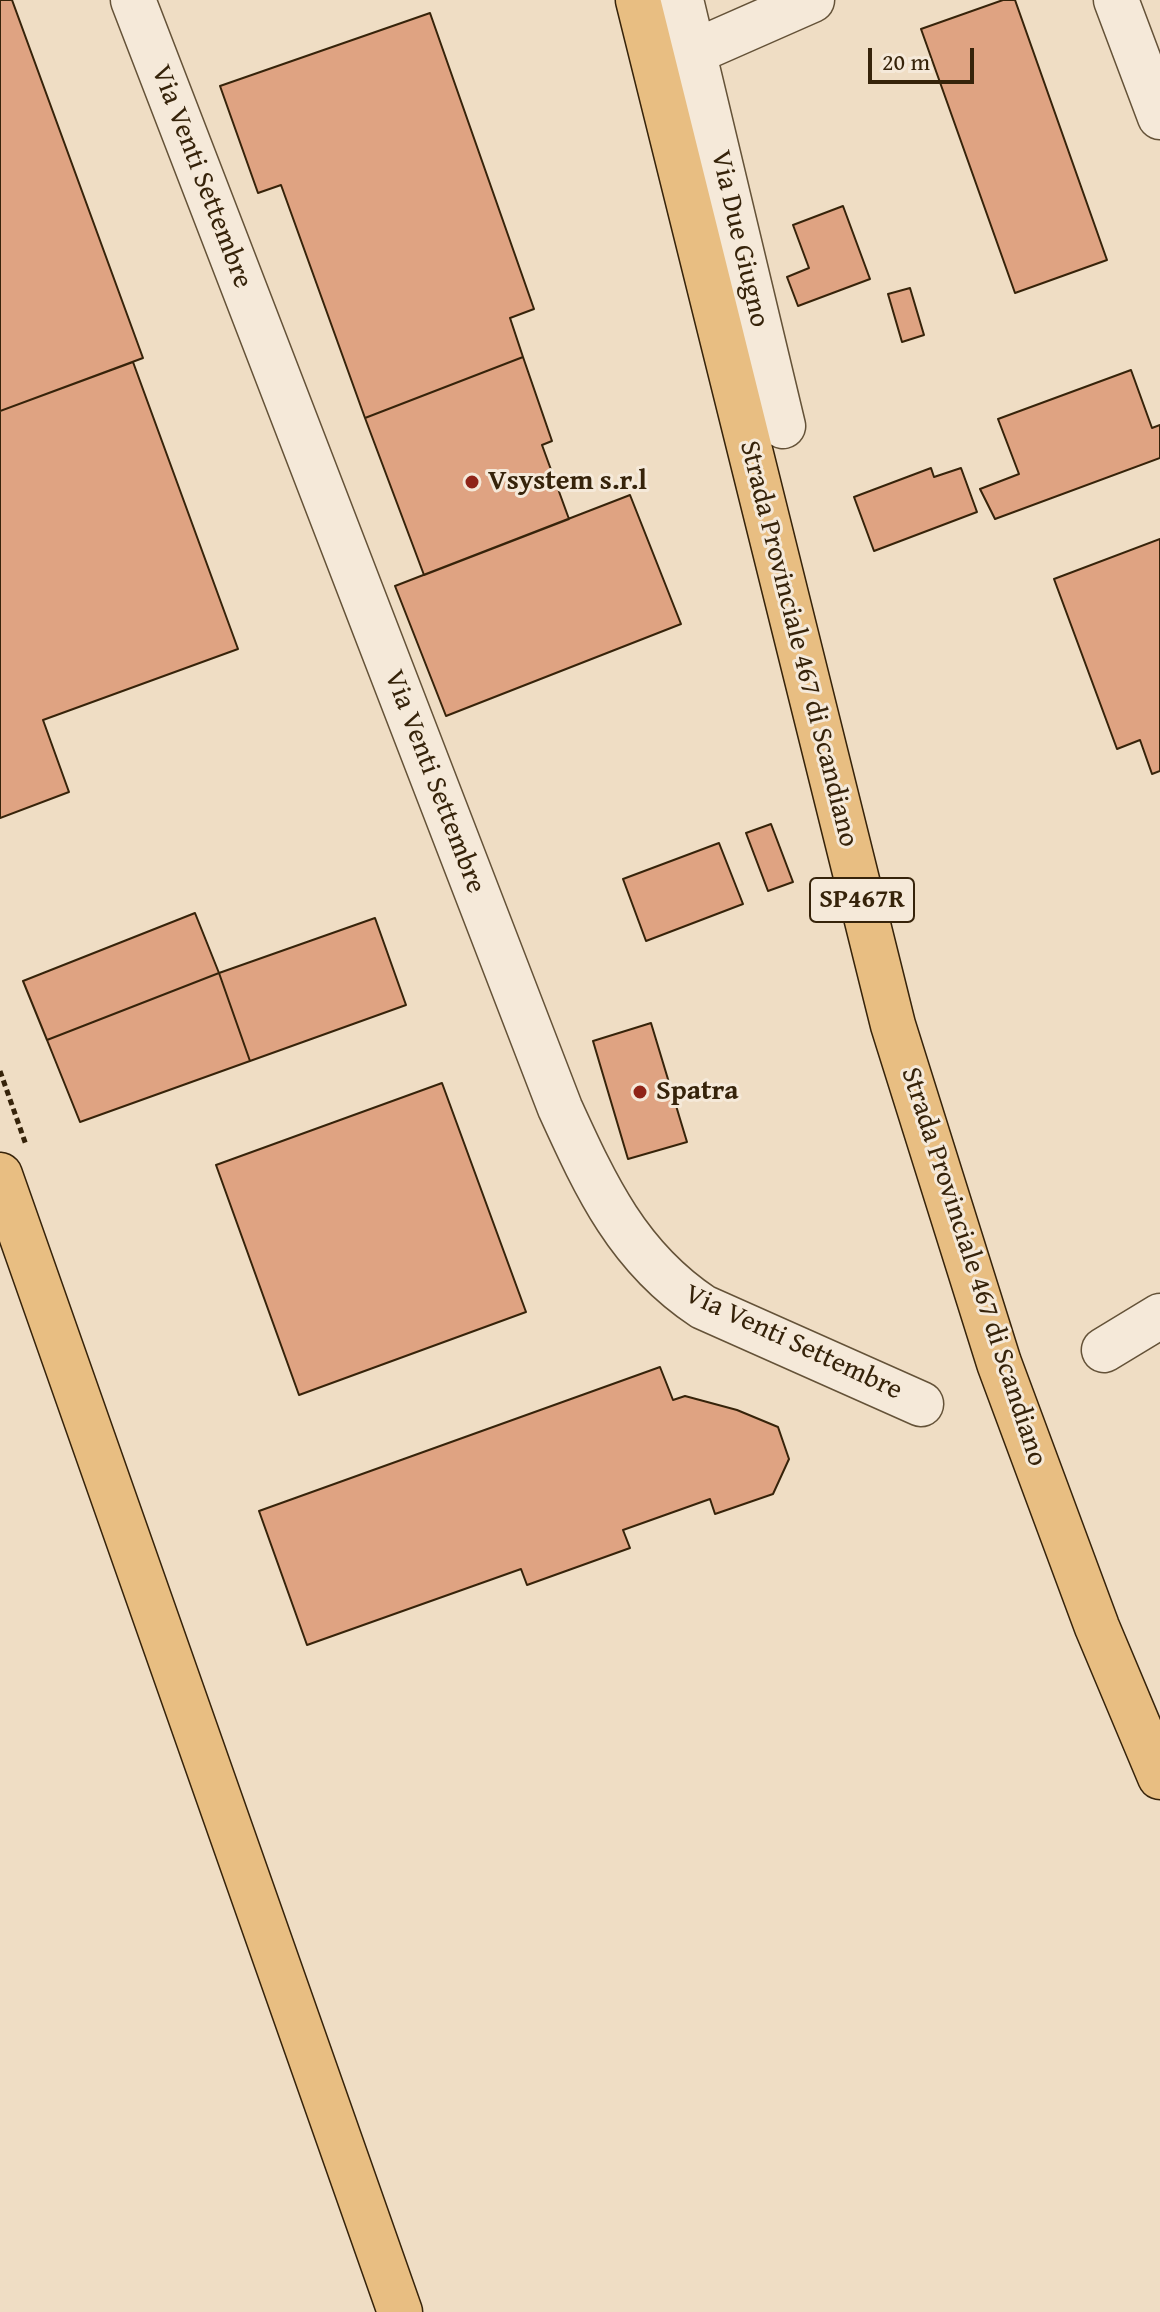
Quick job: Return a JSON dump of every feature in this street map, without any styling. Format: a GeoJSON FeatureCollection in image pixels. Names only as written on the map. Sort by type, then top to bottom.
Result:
{"type":"FeatureCollection","features":[{"type":"Feature","properties":{"kind":"main road","name":"Strada Provinciale 467 di Scandiano"},"geometry":{"type":"LineString","coordinates":[[638,0],[893,1025],[999,1363],[1097,1627],[1160,1777]]}},
{"type":"Feature","properties":{"kind":"main road"},"geometry":{"type":"LineString","coordinates":[[0,1175],[400,2312]]}},
{"type":"Feature","properties":{"kind":"street","name":"Via Venti Settembre"},"geometry":{"type":"LineString","coordinates":[[133,0],[560,1108],[588,1171],[615,1219],[639,1252],[676,1289],[703,1307],[921,1404]]}},
{"type":"Feature","properties":{"kind":"street","name":"Via Due Giugno"},"geometry":{"type":"LineString","coordinates":[[681,0],[783,426]]}},
{"type":"Feature","properties":{"kind":"street"},"geometry":{"type":"LineString","coordinates":[[694,52],[812,0]]}},
{"type":"Feature","properties":{"kind":"street"},"geometry":{"type":"LineString","coordinates":[[1116,0],[1160,117]]}},
{"type":"Feature","properties":{"kind":"street"},"geometry":{"type":"LineString","coordinates":[[1104,1350],[1160,1316]]}},
{"type":"Feature","properties":{"kind":"building"},"geometry":{"type":"Polygon","coordinates":[[[0,0],[12,0],[143,358],[0,411],[0,0]]]}},
{"type":"Feature","properties":{"kind":"building"},"geometry":{"type":"Polygon","coordinates":[[[1003,0],[1015,0],[1107,260],[1015,293],[921,29],[1003,0]]]}},
{"type":"Feature","properties":{"kind":"building"},"geometry":{"type":"Polygon","coordinates":[[[430,13],[534,309],[510,318],[523,357],[365,418],[281,185],[258,193],[220,86],[430,13]]]}},
{"type":"Feature","properties":{"kind":"building"},"geometry":{"type":"Polygon","coordinates":[[[843,206],[870,279],[798,306],[787,277],[809,268],[793,225],[843,206]]]}},
{"type":"Feature","properties":{"kind":"building"},"geometry":{"type":"Polygon","coordinates":[[[910,288],[924,335],[902,342],[888,294],[910,288]]]}},
{"type":"Feature","properties":{"kind":"building","name":"Vsystem s.r.l"},"geometry":{"type":"Polygon","coordinates":[[[523,357],[552,441],[542,445],[569,519],[424,575],[365,418],[523,357]]]}},
{"type":"Feature","properties":{"kind":"building"},"geometry":{"type":"Polygon","coordinates":[[[133,362],[238,649],[43,720],[69,792],[0,818],[0,411],[133,362]]]}},
{"type":"Feature","properties":{"kind":"building"},"geometry":{"type":"Polygon","coordinates":[[[1131,370],[1152,428],[1160,425],[1160,458],[995,519],[980,489],[1019,474],[998,419],[1131,370]]]}},
{"type":"Feature","properties":{"kind":"building"},"geometry":{"type":"Polygon","coordinates":[[[931,468],[934,477],[961,468],[977,512],[874,551],[854,497],[931,468]]]}},
{"type":"Feature","properties":{"kind":"building"},"geometry":{"type":"Polygon","coordinates":[[[630,495],[681,624],[446,716],[395,586],[630,495]]]}},
{"type":"Feature","properties":{"kind":"building"},"geometry":{"type":"Polygon","coordinates":[[[1160,539],[1160,771],[1152,774],[1140,740],[1117,749],[1054,579],[1160,539]]]}},
{"type":"Feature","properties":{"kind":"building"},"geometry":{"type":"Polygon","coordinates":[[[771,824],[793,882],[768,891],[746,833],[771,824]]]}},
{"type":"Feature","properties":{"kind":"building"},"geometry":{"type":"Polygon","coordinates":[[[719,843],[743,904],[646,941],[623,879],[719,843]]]}},
{"type":"Feature","properties":{"kind":"building"},"geometry":{"type":"Polygon","coordinates":[[[195,913],[219,973],[47,1040],[23,981],[195,913]]]}},
{"type":"Feature","properties":{"kind":"building"},"geometry":{"type":"Polygon","coordinates":[[[375,918],[406,1005],[250,1061],[219,973],[375,918]]]}},
{"type":"Feature","properties":{"kind":"building"},"geometry":{"type":"Polygon","coordinates":[[[219,973],[250,1061],[80,1122],[47,1040],[219,973]]]}},
{"type":"Feature","properties":{"kind":"building","name":"Spatra"},"geometry":{"type":"Polygon","coordinates":[[[651,1023],[687,1142],[628,1159],[593,1041],[651,1023]]]}},
{"type":"Feature","properties":{"kind":"building"},"geometry":{"type":"Polygon","coordinates":[[[442,1083],[526,1312],[299,1395],[216,1165],[442,1083]]]}},
{"type":"Feature","properties":{"kind":"building"},"geometry":{"type":"Polygon","coordinates":[[[660,1367],[673,1400],[685,1396],[737,1410],[778,1427],[789,1459],[773,1494],[715,1514],[710,1499],[623,1530],[630,1548],[527,1585],[521,1569],[307,1645],[259,1511],[660,1367]]]}},
{"type":"Feature","properties":{"kind":"place","name":"Vsystem s.r.l"},"geometry":{"type":"Point","coordinates":[472,482]}},
{"type":"Feature","properties":{"kind":"place","name":"Spatra"},"geometry":{"type":"Point","coordinates":[640,1092]}}]}
